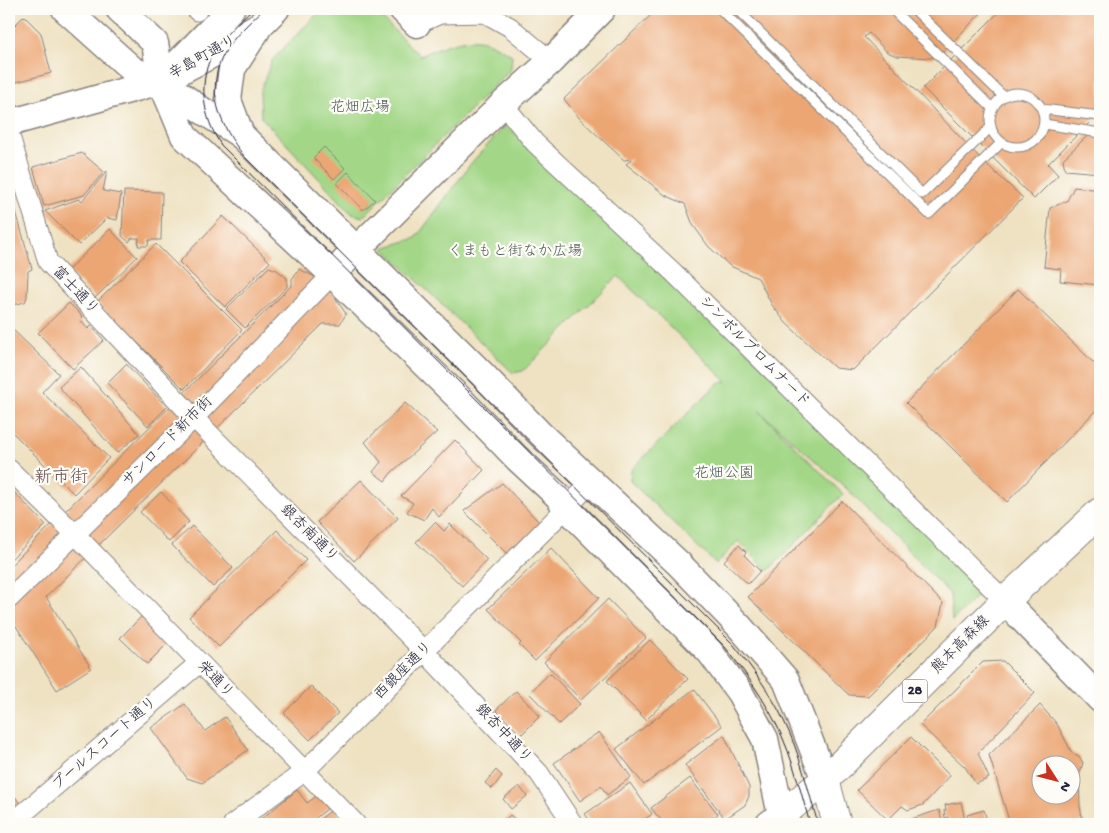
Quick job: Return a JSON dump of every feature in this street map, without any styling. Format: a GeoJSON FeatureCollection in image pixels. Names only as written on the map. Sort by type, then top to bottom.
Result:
{"type":"FeatureCollection","features":[{"type":"Feature","properties":{"kind":"main road","name":"熊本高森線"},"geometry":{"type":"LineString","coordinates":[[778,821],[825,780],[1005,601],[1100,512]]}},
{"type":"Feature","properties":{"kind":"main road"},"geometry":{"type":"LineString","coordinates":[[825,780],[836,824]]}},
{"type":"Feature","properties":{"kind":"street"},"geometry":{"type":"LineString","coordinates":[[65,9],[133,70],[161,81],[203,111],[241,134],[540,434],[679,564],[733,619],[786,680],[825,780]]}},
{"type":"Feature","properties":{"kind":"street"},"geometry":{"type":"LineString","coordinates":[[119,9],[155,43],[161,81],[184,136],[328,278],[458,398],[517,458],[558,496],[566,507],[710,652],[740,693],[765,739],[778,821]]}},
{"type":"Feature","properties":{"kind":"street","name":"辛島町通り"},"geometry":{"type":"LineString","coordinates":[[161,81],[231,9]]}},
{"type":"Feature","properties":{"kind":"street"},"geometry":{"type":"LineString","coordinates":[[328,278],[503,104],[551,61],[602,9]]}},
{"type":"Feature","properties":{"kind":"street"},"geometry":{"type":"LineString","coordinates":[[412,15],[485,13],[510,27],[551,61]]}},
{"type":"Feature","properties":{"kind":"street"},"geometry":{"type":"LineString","coordinates":[[241,134],[228,100],[232,69],[268,17]]}},
{"type":"Feature","properties":{"kind":"street","name":"辛島町通り"},"geometry":{"type":"LineString","coordinates":[[161,81],[213,54],[214,51],[268,17]]}},
{"type":"Feature","properties":{"kind":"street"},"geometry":{"type":"LineString","coordinates":[[9,123],[161,81]]}},
{"type":"Feature","properties":{"kind":"street","name":"シンボルプロムナード"},"geometry":{"type":"LineString","coordinates":[[503,104],[535,143],[673,272],[1005,601]]}},
{"type":"Feature","properties":{"kind":"street","name":"富士通り"},"geometry":{"type":"LineString","coordinates":[[9,134],[48,262],[194,418]]}},
{"type":"Feature","properties":{"kind":"street","name":"サンロード新市街"},"geometry":{"type":"LineString","coordinates":[[9,599],[194,418],[328,278]]}},
{"type":"Feature","properties":{"kind":"street","name":"銀杏南通り"},"geometry":{"type":"LineString","coordinates":[[194,418],[424,651]]}},
{"type":"Feature","properties":{"kind":"street","name":"栄通り"},"geometry":{"type":"LineString","coordinates":[[9,469],[75,534],[356,824]]}},
{"type":"Feature","properties":{"kind":"street","name":"西銀座通り"},"geometry":{"type":"LineString","coordinates":[[233,824],[305,771],[592,482]]}},
{"type":"Feature","properties":{"kind":"street"},"geometry":{"type":"LineString","coordinates":[[1005,601],[1100,699]]}},
{"type":"Feature","properties":{"kind":"street","name":"銀杏中通り"},"geometry":{"type":"LineString","coordinates":[[424,651],[539,773],[573,824]]}},
{"type":"Feature","properties":{"kind":"street","name":"プールスコート通り"},"geometry":{"type":"LineString","coordinates":[[11,824],[199,664]]}},
{"type":"Feature","properties":{"kind":"lane"},"geometry":{"type":"LineString","coordinates":[[720,9],[929,214],[1001,143]]}},
{"type":"Feature","properties":{"kind":"lane"},"geometry":{"type":"LineString","coordinates":[[737,9],[922,194],[990,128]]}},
{"type":"Feature","properties":{"kind":"lane"},"geometry":{"type":"LineString","coordinates":[[892,9],[992,108]]}},
{"type":"Feature","properties":{"kind":"lane"},"geometry":{"type":"LineString","coordinates":[[914,9],[1003,96]]}},
{"type":"Feature","properties":{"kind":"lane"},"geometry":{"type":"LineString","coordinates":[[1021,93],[1030,96],[1037,102],[1042,109],[1044,124],[1036,140],[1028,146],[1019,148],[1009,147],[1001,143],[994,136],[989,121],[992,108],[1003,96],[1021,93]]}},
{"type":"Feature","properties":{"kind":"lane"},"geometry":{"type":"LineString","coordinates":[[1042,109],[1100,116]]}},
{"type":"Feature","properties":{"kind":"lane"},"geometry":{"type":"LineString","coordinates":[[1044,124],[1100,134]]}},
{"type":"Feature","properties":{"kind":"green space","name":"花畑広場"},"geometry":{"type":"Polygon","coordinates":[[[322,9],[373,9],[420,56],[460,41],[468,40],[484,41],[512,55],[511,69],[363,217],[352,214],[261,117],[260,91],[272,60],[322,9]]]}},
{"type":"Feature","properties":{"kind":"green space"},"geometry":{"type":"Polygon","coordinates":[[[506,125],[644,250],[988,585],[952,621],[950,594],[847,489],[759,411],[843,494],[768,571],[738,541],[716,564],[630,481],[631,470],[718,383],[727,382],[618,276],[523,371],[513,373],[383,248],[416,238],[472,162],[506,125]]]}},
{"type":"Feature","properties":{"kind":"building"},"geometry":{"type":"Polygon","coordinates":[[[657,9],[985,9],[940,55],[931,58],[897,56],[887,52],[869,33],[864,37],[983,161],[1023,198],[853,370],[835,368],[786,323],[772,305],[758,278],[730,266],[709,247],[693,225],[685,204],[665,195],[626,164],[632,159],[624,160],[580,119],[564,99],[657,9]]]}},
{"type":"Feature","properties":{"kind":"building"},"geometry":{"type":"Polygon","coordinates":[[[1002,9],[1100,9],[1100,112],[1048,164],[1058,175],[1034,199],[923,88],[1002,9]]]}},
{"type":"Feature","properties":{"kind":"building"},"geometry":{"type":"Polygon","coordinates":[[[24,16],[41,33],[51,73],[9,84],[9,31],[24,16]]]}},
{"type":"Feature","properties":{"kind":"building"},"geometry":{"type":"Polygon","coordinates":[[[1100,124],[1100,173],[1065,170],[1063,159],[1100,124]]]}},
{"type":"Feature","properties":{"kind":"building"},"geometry":{"type":"Polygon","coordinates":[[[324,147],[345,168],[334,179],[313,158],[324,147]]]}},
{"type":"Feature","properties":{"kind":"building"},"geometry":{"type":"Polygon","coordinates":[[[82,153],[104,172],[84,195],[44,206],[33,167],[82,153]]]}},
{"type":"Feature","properties":{"kind":"building"},"geometry":{"type":"Polygon","coordinates":[[[107,171],[103,191],[121,194],[117,220],[107,218],[79,245],[45,211],[79,199],[82,201],[107,171]]]}},
{"type":"Feature","properties":{"kind":"building"},"geometry":{"type":"Polygon","coordinates":[[[348,172],[375,200],[363,210],[337,183],[348,172]]]}},
{"type":"Feature","properties":{"kind":"building"},"geometry":{"type":"Polygon","coordinates":[[[9,186],[32,269],[28,271],[27,297],[25,302],[9,306],[9,186]]]}},
{"type":"Feature","properties":{"kind":"building"},"geometry":{"type":"Polygon","coordinates":[[[1074,187],[1100,190],[1100,285],[1060,281],[1061,269],[1044,267],[1050,208],[1067,201],[1074,187]]]}},
{"type":"Feature","properties":{"kind":"building"},"geometry":{"type":"Polygon","coordinates":[[[124,191],[162,192],[161,240],[149,240],[148,246],[138,246],[139,238],[132,238],[129,242],[122,236],[124,191]]]}},
{"type":"Feature","properties":{"kind":"building"},"geometry":{"type":"Polygon","coordinates":[[[223,216],[270,262],[225,307],[179,262],[223,216]]]}},
{"type":"Feature","properties":{"kind":"building"},"geometry":{"type":"Polygon","coordinates":[[[110,229],[137,257],[95,298],[68,270],[110,229]]]}},
{"type":"Feature","properties":{"kind":"building"},"geometry":{"type":"Polygon","coordinates":[[[156,244],[242,330],[184,389],[97,302],[156,244]]]}},
{"type":"Feature","properties":{"kind":"building"},"geometry":{"type":"Polygon","coordinates":[[[269,267],[277,270],[287,278],[287,287],[245,328],[226,309],[269,267]]]}},
{"type":"Feature","properties":{"kind":"building"},"geometry":{"type":"Polygon","coordinates":[[[299,269],[325,282],[346,314],[340,324],[323,324],[46,597],[91,668],[57,690],[16,626],[9,633],[9,567],[292,285],[292,279],[299,269]]]}},
{"type":"Feature","properties":{"kind":"building"},"geometry":{"type":"Polygon","coordinates":[[[1018,289],[1100,369],[1100,406],[1007,502],[906,403],[1018,289]]]}},
{"type":"Feature","properties":{"kind":"building"},"geometry":{"type":"Polygon","coordinates":[[[69,303],[83,317],[80,320],[88,329],[91,326],[104,340],[73,369],[38,333],[69,303]]]}},
{"type":"Feature","properties":{"kind":"building"},"geometry":{"type":"Polygon","coordinates":[[[9,326],[59,374],[42,392],[109,458],[74,494],[9,429],[9,326]]]}},
{"type":"Feature","properties":{"kind":"building"},"geometry":{"type":"Polygon","coordinates":[[[126,364],[167,407],[148,426],[107,383],[126,364]]]}},
{"type":"Feature","properties":{"kind":"building"},"geometry":{"type":"Polygon","coordinates":[[[81,367],[139,434],[117,453],[59,387],[81,367]]]}},
{"type":"Feature","properties":{"kind":"building"},"geometry":{"type":"Polygon","coordinates":[[[405,403],[437,432],[392,472],[385,481],[373,472],[381,462],[365,442],[405,403]]]}},
{"type":"Feature","properties":{"kind":"building"},"geometry":{"type":"Polygon","coordinates":[[[455,440],[484,470],[439,517],[432,508],[424,520],[407,512],[413,503],[401,496],[455,440]]]}},
{"type":"Feature","properties":{"kind":"building"},"geometry":{"type":"Polygon","coordinates":[[[361,480],[398,518],[354,561],[317,522],[361,480]]]}},
{"type":"Feature","properties":{"kind":"building"},"geometry":{"type":"Polygon","coordinates":[[[502,483],[541,524],[508,555],[464,511],[502,483]]]}},
{"type":"Feature","properties":{"kind":"building"},"geometry":{"type":"Polygon","coordinates":[[[9,487],[46,525],[9,561],[9,487]]]}},
{"type":"Feature","properties":{"kind":"building"},"geometry":{"type":"Polygon","coordinates":[[[161,492],[189,522],[169,542],[140,512],[161,492]]]}},
{"type":"Feature","properties":{"kind":"building"},"geometry":{"type":"Polygon","coordinates":[[[842,501],[943,603],[938,626],[868,696],[849,695],[748,597],[842,501]]]}},
{"type":"Feature","properties":{"kind":"building"},"geometry":{"type":"Polygon","coordinates":[[[435,522],[444,531],[450,524],[487,560],[462,586],[416,542],[435,522]]]}},
{"type":"Feature","properties":{"kind":"building"},"geometry":{"type":"Polygon","coordinates":[[[192,526],[233,568],[213,587],[172,545],[192,526]]]}},
{"type":"Feature","properties":{"kind":"building"},"geometry":{"type":"Polygon","coordinates":[[[277,530],[306,560],[219,647],[189,617],[277,530]]]}},
{"type":"Feature","properties":{"kind":"building"},"geometry":{"type":"Polygon","coordinates":[[[739,545],[746,552],[744,555],[760,571],[748,584],[724,561],[739,545]]]}},
{"type":"Feature","properties":{"kind":"building"},"geometry":{"type":"Polygon","coordinates":[[[551,548],[599,598],[535,661],[519,645],[521,643],[488,609],[551,548]]]}},
{"type":"Feature","properties":{"kind":"building"},"geometry":{"type":"Polygon","coordinates":[[[608,599],[646,638],[581,700],[544,662],[608,599]]]}},
{"type":"Feature","properties":{"kind":"building"},"geometry":{"type":"Polygon","coordinates":[[[143,615],[170,641],[147,664],[120,638],[143,615]]]}},
{"type":"Feature","properties":{"kind":"building"},"geometry":{"type":"Polygon","coordinates":[[[650,640],[688,679],[646,720],[607,681],[650,640]]]}},
{"type":"Feature","properties":{"kind":"building"},"geometry":{"type":"Polygon","coordinates":[[[1003,661],[1035,693],[978,753],[989,778],[976,784],[965,767],[920,725],[983,662],[1003,661]]]}},
{"type":"Feature","properties":{"kind":"building"},"geometry":{"type":"Polygon","coordinates":[[[550,673],[580,704],[559,724],[529,693],[550,673]]]}},
{"type":"Feature","properties":{"kind":"building"},"geometry":{"type":"Polygon","coordinates":[[[311,686],[338,713],[310,740],[284,713],[311,686]]]}},
{"type":"Feature","properties":{"kind":"building"},"geometry":{"type":"Polygon","coordinates":[[[694,689],[722,726],[644,785],[616,749],[694,689]]]}},
{"type":"Feature","properties":{"kind":"building"},"geometry":{"type":"Polygon","coordinates":[[[516,691],[540,716],[521,735],[496,710],[516,691]]]}},
{"type":"Feature","properties":{"kind":"building"},"geometry":{"type":"Polygon","coordinates":[[[185,704],[205,731],[225,717],[248,750],[202,783],[187,778],[151,728],[185,704]]]}},
{"type":"Feature","properties":{"kind":"building"},"geometry":{"type":"Polygon","coordinates":[[[1040,705],[1057,724],[1072,753],[1079,756],[1032,756],[1032,806],[1080,806],[1083,821],[1072,824],[1010,824],[989,755],[1040,705]]]}},
{"type":"Feature","properties":{"kind":"building"},"geometry":{"type":"Polygon","coordinates":[[[599,732],[631,777],[607,795],[601,786],[580,801],[554,763],[599,732]]]}},
{"type":"Feature","properties":{"kind":"building"},"geometry":{"type":"Polygon","coordinates":[[[724,735],[749,787],[749,796],[745,805],[725,819],[685,765],[724,735]]]}},
{"type":"Feature","properties":{"kind":"building"},"geometry":{"type":"Polygon","coordinates":[[[911,737],[950,776],[923,805],[908,810],[902,806],[888,820],[857,790],[911,737]]]}},
{"type":"Feature","properties":{"kind":"building"},"geometry":{"type":"Polygon","coordinates":[[[496,770],[502,776],[492,789],[485,783],[496,770]]]}},
{"type":"Feature","properties":{"kind":"building"},"geometry":{"type":"Polygon","coordinates":[[[690,778],[718,814],[704,824],[664,824],[651,808],[690,778]]]}},
{"type":"Feature","properties":{"kind":"building"},"geometry":{"type":"Polygon","coordinates":[[[630,783],[652,814],[638,824],[592,824],[585,814],[630,783]]]}},
{"type":"Feature","properties":{"kind":"building"},"geometry":{"type":"Polygon","coordinates":[[[519,786],[527,796],[511,809],[503,799],[519,786]]]}},
{"type":"Feature","properties":{"kind":"building"},"geometry":{"type":"Polygon","coordinates":[[[9,789],[19,802],[9,810],[9,789]]]}},
{"type":"Feature","properties":{"kind":"building"},"geometry":{"type":"Polygon","coordinates":[[[297,790],[307,803],[322,792],[332,805],[308,824],[255,824],[297,790]]]}},
{"type":"Feature","properties":{"kind":"building"},"geometry":{"type":"Polygon","coordinates":[[[961,802],[965,820],[950,824],[948,817],[945,818],[945,805],[961,802]]]}},
{"type":"Feature","properties":{"kind":"building"},"geometry":{"type":"Polygon","coordinates":[[[334,808],[345,822],[342,824],[314,824],[334,808]]]}},
{"type":"Feature","properties":{"kind":"building"},"geometry":{"type":"Polygon","coordinates":[[[939,810],[943,824],[896,824],[939,810]]]}},
{"type":"Feature","properties":{"kind":"building"},"geometry":{"type":"Polygon","coordinates":[[[984,810],[988,824],[970,824],[967,815],[984,810]]]}},
{"type":"Feature","properties":{"kind":"building"},"geometry":{"type":"Polygon","coordinates":[[[510,815],[516,820],[511,824],[503,824],[502,823],[510,815]]]}},
{"type":"Feature","properties":{"kind":"tram line"},"geometry":{"type":"LineString","coordinates":[[252,9],[232,28],[215,49],[206,73],[204,85],[206,110],[221,145],[725,647],[752,684],[776,723],[791,760],[810,824]]}},
{"type":"Feature","properties":{"kind":"tram line"},"geometry":{"type":"LineString","coordinates":[[264,9],[233,40],[219,66],[215,93],[222,120],[235,144],[244,156],[733,644],[767,691],[790,733],[818,824]]}},
{"type":"Feature","properties":{"kind":"district","name":"新市街"},"geometry":{"type":"Point","coordinates":[61,478]}},
{"type":"Feature","properties":{"kind":"park label","name":"くまもと街なか広場"},"geometry":{"type":"Point","coordinates":[515,252]}},
{"type":"Feature","properties":{"kind":"park label","name":"花畑公園"},"geometry":{"type":"Point","coordinates":[724,474]}}]}
